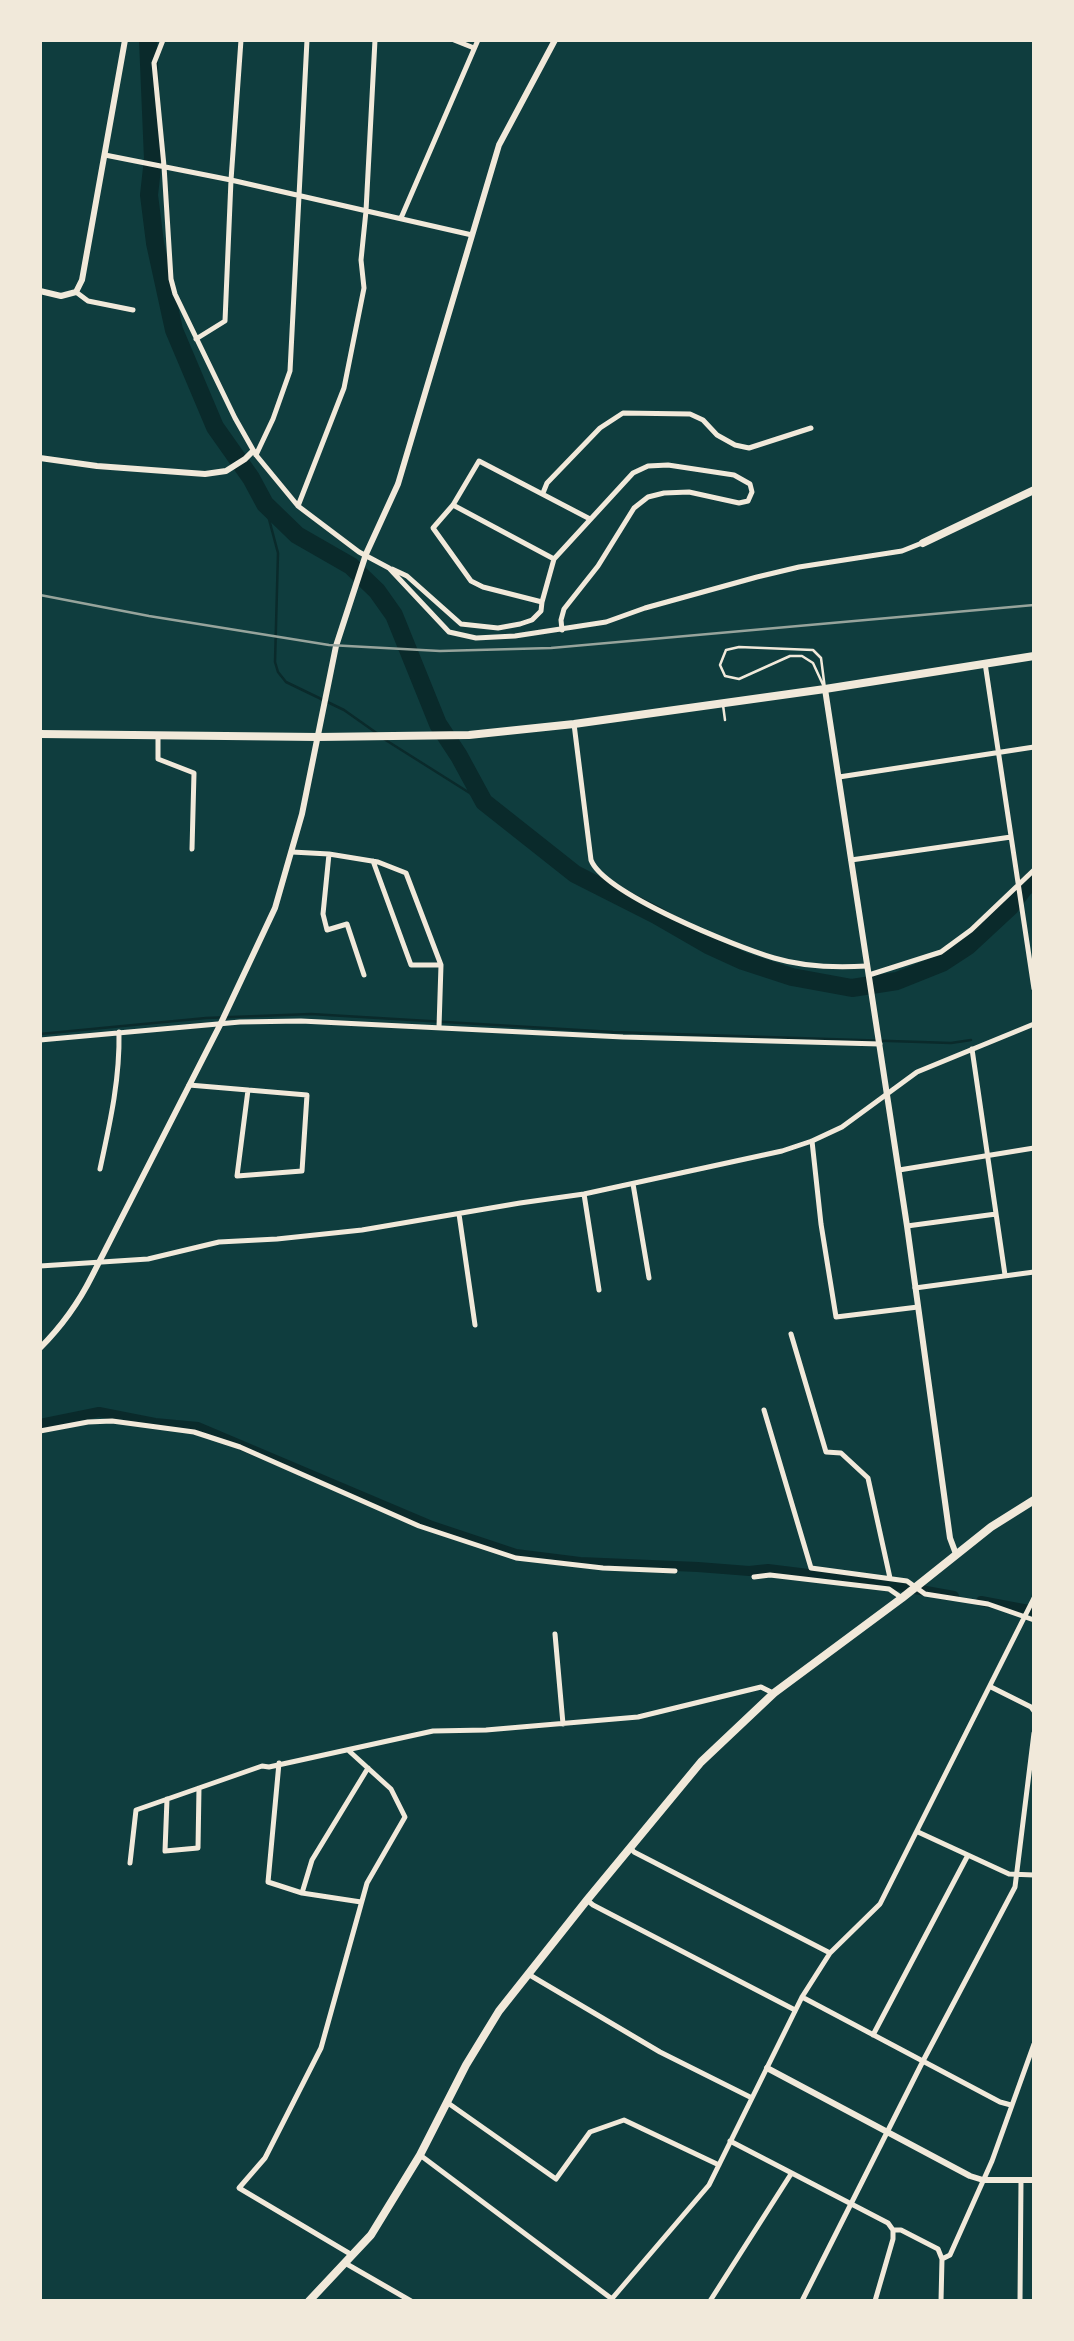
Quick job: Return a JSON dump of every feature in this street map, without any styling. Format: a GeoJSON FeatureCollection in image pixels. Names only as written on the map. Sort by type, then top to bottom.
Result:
{"type":"FeatureCollection","features":[{"type":"Feature","properties":{"kind":"main road"},"geometry":{"type":"LineString","coordinates":[[923,542],[1034,490]]}},
{"type":"Feature","properties":{"kind":"main road"},"geometry":{"type":"LineString","coordinates":[[40,734],[460,735],[574,724],[1034,656]]}},
{"type":"Feature","properties":{"kind":"main road"},"geometry":{"type":"LineString","coordinates":[[310,2301],[371,2235],[420,2155],[499,2010],[701,1762],[774,1694],[991,1526],[1034,1500]]}},
{"type":"Feature","properties":{"kind":"street"},"geometry":{"type":"LineString","coordinates":[[40,292],[61,296],[76,292],[82,280],[125,40]]}},
{"type":"Feature","properties":{"kind":"street"},"geometry":{"type":"LineString","coordinates":[[163,40],[154,63],[175,294],[255,453],[298,506],[359,552],[407,576],[461,624],[498,628],[532,620],[541,611],[554,559],[633,473],[648,466],[668,465],[734,475],[750,484],[748,501],[739,503],[689,492],[648,497],[634,508],[598,566],[564,610],[562,630]]}},
{"type":"Feature","properties":{"kind":"street"},"geometry":{"type":"LineString","coordinates":[[196,339],[225,320],[240,40]]}},
{"type":"Feature","properties":{"kind":"street"},"geometry":{"type":"LineString","coordinates":[[40,458],[205,474],[226,471],[255,453],[274,419],[290,371],[307,40]]}},
{"type":"Feature","properties":{"kind":"street"},"geometry":{"type":"LineString","coordinates":[[298,506],[344,388],[364,288],[361,260],[375,40]]}},
{"type":"Feature","properties":{"kind":"street"},"geometry":{"type":"LineString","coordinates":[[454,40],[474,48]]}},
{"type":"Feature","properties":{"kind":"street"},"geometry":{"type":"LineString","coordinates":[[401,218],[478,40]]}},
{"type":"Feature","properties":{"kind":"street"},"geometry":{"type":"LineString","coordinates":[[40,1348],[77,1305],[220,1025],[275,908],[292,852],[336,646],[351,598],[398,484],[498,145],[555,40]]}},
{"type":"Feature","properties":{"kind":"street"},"geometry":{"type":"LineString","coordinates":[[105,155],[472,236]]}},
{"type":"Feature","properties":{"kind":"street"},"geometry":{"type":"LineString","coordinates":[[76,292],[88,302],[133,310]]}},
{"type":"Feature","properties":{"kind":"street"},"geometry":{"type":"LineString","coordinates":[[544,493],[547,483],[600,428],[623,413],[690,414],[703,420],[717,435],[749,448],[811,428]]}},
{"type":"Feature","properties":{"kind":"street"},"geometry":{"type":"LineString","coordinates":[[542,602],[482,587],[471,580],[433,528],[479,461],[590,519]]}},
{"type":"Feature","properties":{"kind":"street"},"geometry":{"type":"LineString","coordinates":[[453,504],[554,559]]}},
{"type":"Feature","properties":{"kind":"street"},"geometry":{"type":"LineString","coordinates":[[390,568],[449,632],[476,638],[606,622],[771,573],[902,551],[923,542]]}},
{"type":"Feature","properties":{"kind":"street"},"geometry":{"type":"LineString","coordinates":[[985,663],[1034,989]]}},
{"type":"Feature","properties":{"kind":"street"},"geometry":{"type":"LineString","coordinates":[[826,688],[950,1538],[956,1554]]}},
{"type":"Feature","properties":{"kind":"street"},"geometry":{"type":"LineString","coordinates":[[574,724],[595,870],[662,912],[776,959],[815,966],[868,966]]}},
{"type":"Feature","properties":{"kind":"street"},"geometry":{"type":"LineString","coordinates":[[158,735],[158,760],[194,773],[192,849]]}},
{"type":"Feature","properties":{"kind":"street"},"geometry":{"type":"LineString","coordinates":[[838,777],[1034,746]]}},
{"type":"Feature","properties":{"kind":"street"},"geometry":{"type":"LineString","coordinates":[[851,860],[1010,837]]}},
{"type":"Feature","properties":{"kind":"street"},"geometry":{"type":"LineString","coordinates":[[292,852],[373,861],[406,872],[441,965],[439,1026]]}},
{"type":"Feature","properties":{"kind":"street"},"geometry":{"type":"LineString","coordinates":[[328,854],[323,914],[328,930],[347,924],[364,974]]}},
{"type":"Feature","properties":{"kind":"street"},"geometry":{"type":"LineString","coordinates":[[373,861],[411,965],[441,965]]}},
{"type":"Feature","properties":{"kind":"street"},"geometry":{"type":"LineString","coordinates":[[869,975],[941,952],[971,930],[1034,870]]}},
{"type":"Feature","properties":{"kind":"street"},"geometry":{"type":"LineString","coordinates":[[40,1040],[240,1022],[300,1021],[623,1037],[880,1044]]}},
{"type":"Feature","properties":{"kind":"street"},"geometry":{"type":"LineString","coordinates":[[40,1266],[148,1258],[219,1242],[362,1230],[584,1194],[782,1151],[842,1127],[918,1072],[1034,1024]]}},
{"type":"Feature","properties":{"kind":"street"},"geometry":{"type":"LineString","coordinates":[[100,1168],[116,1097],[118,1032]]}},
{"type":"Feature","properties":{"kind":"street"},"geometry":{"type":"LineString","coordinates":[[972,1049],[1004,1276]]}},
{"type":"Feature","properties":{"kind":"street"},"geometry":{"type":"LineString","coordinates":[[188,1084],[248,1090],[307,1096],[302,1171],[238,1176],[248,1090]]}},
{"type":"Feature","properties":{"kind":"street"},"geometry":{"type":"LineString","coordinates":[[812,1141],[820,1224],[836,1318],[918,1307]]}},
{"type":"Feature","properties":{"kind":"street"},"geometry":{"type":"LineString","coordinates":[[896,1170],[1034,1148]]}},
{"type":"Feature","properties":{"kind":"street"},"geometry":{"type":"LineString","coordinates":[[634,1184],[649,1278]]}},
{"type":"Feature","properties":{"kind":"street"},"geometry":{"type":"LineString","coordinates":[[584,1194],[599,1290]]}},
{"type":"Feature","properties":{"kind":"street"},"geometry":{"type":"LineString","coordinates":[[459,1213],[475,1325]]}},
{"type":"Feature","properties":{"kind":"street"},"geometry":{"type":"LineString","coordinates":[[906,1226],[996,1214]]}},
{"type":"Feature","properties":{"kind":"street"},"geometry":{"type":"LineString","coordinates":[[915,1288],[1034,1272]]}},
{"type":"Feature","properties":{"kind":"street"},"geometry":{"type":"LineString","coordinates":[[791,1334],[826,1452],[841,1453],[868,1478],[890,1578]]}},
{"type":"Feature","properties":{"kind":"street"},"geometry":{"type":"LineString","coordinates":[[764,1410],[811,1568],[906,1580],[925,1594],[988,1604],[1030,1618]]}},
{"type":"Feature","properties":{"kind":"street"},"geometry":{"type":"LineString","coordinates":[[40,1431],[112,1420],[194,1432],[240,1447],[419,1526],[516,1558],[675,1571]]}},
{"type":"Feature","properties":{"kind":"street"},"geometry":{"type":"LineString","coordinates":[[754,1577],[770,1575],[889,1589],[902,1598]]}},
{"type":"Feature","properties":{"kind":"street"},"geometry":{"type":"LineString","coordinates":[[420,2155],[611,2300],[710,2185],[802,1997],[830,1953],[880,1904],[1030,1618],[1034,1598]]}},
{"type":"Feature","properties":{"kind":"street"},"geometry":{"type":"LineString","coordinates":[[556,1634],[563,1724]]}},
{"type":"Feature","properties":{"kind":"street"},"geometry":{"type":"LineString","coordinates":[[991,1687],[1034,1711]]}},
{"type":"Feature","properties":{"kind":"street"},"geometry":{"type":"LineString","coordinates":[[130,1863],[136,1810],[262,1766],[433,1731],[638,1717],[761,1688],[774,1694]]}},
{"type":"Feature","properties":{"kind":"street"},"geometry":{"type":"LineString","coordinates":[[802,2301],[1014,1886],[1034,1732]]}},
{"type":"Feature","properties":{"kind":"street"},"geometry":{"type":"LineString","coordinates":[[348,1750],[391,1789],[405,1817],[367,1882],[320,2048],[266,2158],[238,2188],[352,2254]]}},
{"type":"Feature","properties":{"kind":"street"},"geometry":{"type":"LineString","coordinates":[[279,1763],[268,1882],[302,1893],[362,1902]]}},
{"type":"Feature","properties":{"kind":"street"},"geometry":{"type":"LineString","coordinates":[[302,1893],[312,1860],[368,1768]]}},
{"type":"Feature","properties":{"kind":"street"},"geometry":{"type":"LineString","coordinates":[[167,1800],[166,1851],[198,1848],[199,1788]]}},
{"type":"Feature","properties":{"kind":"street"},"geometry":{"type":"LineString","coordinates":[[918,1832],[1008,1874],[1034,1875]]}},
{"type":"Feature","properties":{"kind":"street"},"geometry":{"type":"LineString","coordinates":[[630,1847],[830,1953]]}},
{"type":"Feature","properties":{"kind":"street"},"geometry":{"type":"LineString","coordinates":[[873,2034],[968,1855]]}},
{"type":"Feature","properties":{"kind":"street"},"geometry":{"type":"LineString","coordinates":[[587,1900],[796,2010]]}},
{"type":"Feature","properties":{"kind":"street"},"geometry":{"type":"LineString","coordinates":[[528,1974],[660,2052],[752,2098]]}},
{"type":"Feature","properties":{"kind":"street"},"geometry":{"type":"LineString","coordinates":[[802,1997],[1011,2105]]}},
{"type":"Feature","properties":{"kind":"street"},"geometry":{"type":"LineString","coordinates":[[942,2259],[950,2256],[992,2161],[1034,2044]]}},
{"type":"Feature","properties":{"kind":"street"},"geometry":{"type":"LineString","coordinates":[[767,2068],[970,2176],[983,2180],[1034,2180]]}},
{"type":"Feature","properties":{"kind":"street"},"geometry":{"type":"LineString","coordinates":[[447,2102],[556,2180],[590,2132],[624,2120],[719,2166]]}},
{"type":"Feature","properties":{"kind":"street"},"geometry":{"type":"LineString","coordinates":[[730,2142],[888,2224],[893,2239],[875,2301]]}},
{"type":"Feature","properties":{"kind":"street"},"geometry":{"type":"LineString","coordinates":[[710,2301],[791,2174]]}},
{"type":"Feature","properties":{"kind":"street"},"geometry":{"type":"LineString","coordinates":[[1020,2301],[1021,2180]]}},
{"type":"Feature","properties":{"kind":"street"},"geometry":{"type":"LineString","coordinates":[[893,2230],[901,2230],[938,2249],[942,2259],[941,2301]]}},
{"type":"Feature","properties":{"kind":"street"},"geometry":{"type":"LineString","coordinates":[[345,2262],[410,2301]]}},
{"type":"Feature","properties":{"kind":"lane"},"geometry":{"type":"LineString","coordinates":[[739,647],[812,650],[821,658],[826,688],[813,663],[802,656],[790,656],[740,679],[725,676],[720,665],[726,650],[739,647]]}},
{"type":"Feature","properties":{"kind":"lane"},"geometry":{"type":"LineString","coordinates":[[722,703],[725,720]]}},
{"type":"Feature","properties":{"kind":"waterway"},"geometry":{"type":"LineString","coordinates":[[148,40],[153,159],[149,195],[155,243],[174,330],[215,427],[265,504],[297,535],[351,566],[377,591],[394,615],[438,724],[484,802],[575,874],[708,945],[792,977],[852,988],[897,981],[942,963],[968,946],[1034,880]]}},
{"type":"Feature","properties":{"kind":"waterway"},"geometry":{"type":"LineString","coordinates":[[265,504],[278,553],[278,672],[286,682],[344,710],[378,734]]}},
{"type":"Feature","properties":{"kind":"waterway"},"geometry":{"type":"LineString","coordinates":[[384,739],[484,802]]}},
{"type":"Feature","properties":{"kind":"waterway"},"geometry":{"type":"LineString","coordinates":[[40,1034],[206,1018],[311,1014],[613,1032],[951,1043],[971,1040]]}},
{"type":"Feature","properties":{"kind":"waterway"},"geometry":{"type":"LineString","coordinates":[[40,1424],[99,1412],[198,1427],[432,1526],[516,1554],[580,1562],[768,1569],[954,1596]]}},
{"type":"Feature","properties":{"kind":"waterway"},"geometry":{"type":"LineString","coordinates":[[981,1601],[1034,1611]]}},
{"type":"Feature","properties":{"kind":"railway"},"geometry":{"type":"LineString","coordinates":[[40,595],[329,645],[440,651],[551,648],[1034,605]]}}]}
